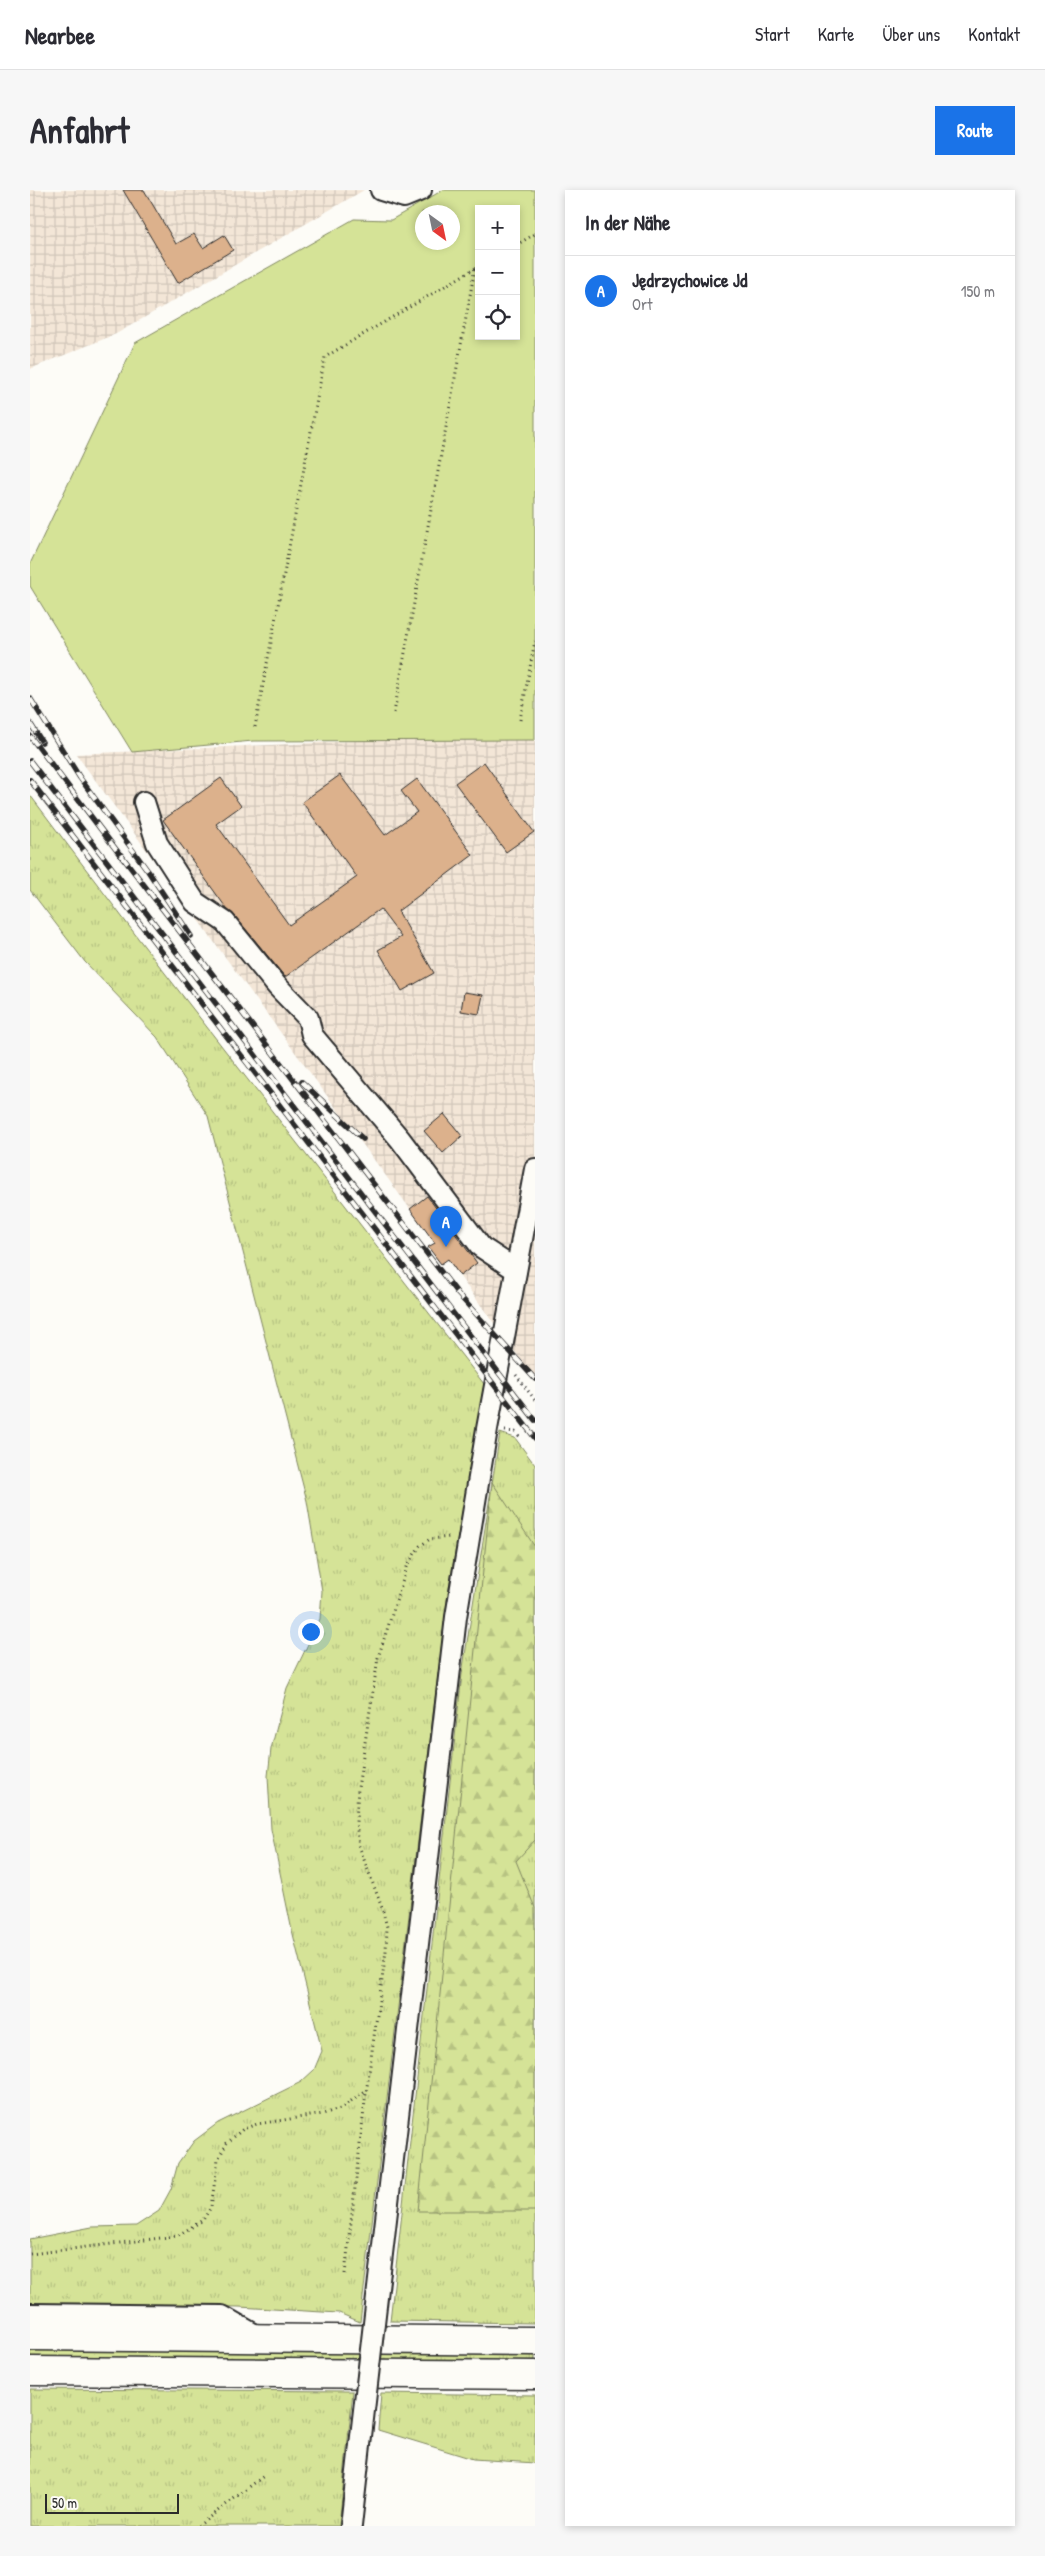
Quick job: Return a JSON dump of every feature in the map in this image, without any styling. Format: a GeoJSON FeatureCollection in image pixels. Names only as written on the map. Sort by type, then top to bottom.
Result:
{"type":"FeatureCollection","features":[{"type":"Feature","properties":{"kind":"highway"},"geometry":{"type":"LineString","coordinates":[[30,2336],[535,2341]]}},
{"type":"Feature","properties":{"kind":"highway"},"geometry":{"type":"LineString","coordinates":[[30,2371],[535,2375]]}},
{"type":"Feature","properties":{"kind":"street"},"geometry":{"type":"LineString","coordinates":[[381,190],[404,197],[421,190]]}},
{"type":"Feature","properties":{"kind":"street"},"geometry":{"type":"LineString","coordinates":[[144,802],[157,843],[195,902],[225,922],[277,986],[308,1018],[312,1035],[400,1139],[481,1247],[516,1270]]}},
{"type":"Feature","properties":{"kind":"street"},"geometry":{"type":"LineString","coordinates":[[351,2526],[456,1617],[535,1169]]}},
{"type":"Feature","properties":{"kind":"street"},"geometry":{"type":"LineString","coordinates":[[30,2314],[222,2316],[261,2338]]}},
{"type":"Feature","properties":{"kind":"path"},"geometry":{"type":"LineString","coordinates":[[520,243],[535,234]]}},
{"type":"Feature","properties":{"kind":"path"},"geometry":{"type":"LineString","coordinates":[[255,727],[325,357],[475,268]]}},
{"type":"Feature","properties":{"kind":"path"},"geometry":{"type":"LineString","coordinates":[[394,713],[475,278]]}},
{"type":"Feature","properties":{"kind":"path"},"geometry":{"type":"LineString","coordinates":[[520,720],[535,641]]}},
{"type":"Feature","properties":{"kind":"path"},"geometry":{"type":"LineString","coordinates":[[512,1370],[535,1400]]}},
{"type":"Feature","properties":{"kind":"path"},"geometry":{"type":"LineString","coordinates":[[345,2274],[366,2089],[386,1951],[387,1927],[359,1846],[356,1822],[358,1788],[378,1658],[408,1564],[420,1546],[430,1539],[444,1536],[469,1538]]}},
{"type":"Feature","properties":{"kind":"path"},"geometry":{"type":"LineString","coordinates":[[30,2254],[177,2236],[194,2228],[203,2220],[211,2207],[218,2159],[227,2143],[243,2129],[256,2124],[323,2114],[340,2109],[366,2089]]}},
{"type":"Feature","properties":{"kind":"path"},"geometry":{"type":"LineString","coordinates":[[198,2526],[265,2475]]}},
{"type":"Feature","properties":{"kind":"shaded area"},"geometry":{"type":"Polygon","coordinates":[[[30,190],[364,190],[116,334],[30,369],[30,190]]]}},
{"type":"Feature","properties":{"kind":"shaded area"},"geometry":{"type":"Polygon","coordinates":[[[535,740],[535,1379],[76,754],[356,741],[535,740]]]}},
{"type":"Feature","properties":{"kind":"green space"},"geometry":{"type":"Polygon","coordinates":[[[443,190],[535,190],[535,740],[253,741],[132,752],[30,586],[30,564],[135,343],[354,219],[391,220],[415,206],[415,250],[460,250],[460,205],[417,205],[443,190]]]}},
{"type":"Feature","properties":{"kind":"green space"},"geometry":{"type":"Polygon","coordinates":[[[30,795],[144,946],[484,1384],[447,1600],[360,2322],[339,2313],[239,2307],[30,2303],[30,2239],[92,2227],[136,2226],[159,2211],[171,2189],[178,2163],[194,2141],[218,2123],[301,2082],[314,2070],[322,2051],[291,1926],[271,1829],[268,1776],[271,1749],[287,1688],[320,1619],[322,1591],[307,1501],[208,1116],[157,1037],[85,962],[30,890],[30,795]]]}},
{"type":"Feature","properties":{"kind":"green space"},"geometry":{"type":"Polygon","coordinates":[[[500,1433],[515,1438],[535,1465],[535,2323],[390,2321],[462,1674],[500,1433]]]}},
{"type":"Feature","properties":{"kind":"green space"},"geometry":{"type":"Polygon","coordinates":[[[492,1482],[535,1547],[535,1840],[516,1861],[535,1908],[535,2211],[418,2211],[492,1482]]]}},
{"type":"Feature","properties":{"kind":"green space"},"geometry":{"type":"Polygon","coordinates":[[[30,2347],[535,2353],[535,2363],[30,2357],[30,2347]]]}},
{"type":"Feature","properties":{"kind":"green space"},"geometry":{"type":"Polygon","coordinates":[[[30,2389],[353,2391],[339,2526],[30,2526],[30,2389]]]}},
{"type":"Feature","properties":{"kind":"green space"},"geometry":{"type":"Polygon","coordinates":[[[381,2393],[535,2395],[535,2463],[473,2459],[378,2430],[381,2393]]]}},
{"type":"Feature","properties":{"kind":"building"},"geometry":{"type":"Polygon","coordinates":[[[123,190],[144,190],[176,244],[194,234],[203,248],[224,235],[233,250],[178,283],[123,190]]]}},
{"type":"Feature","properties":{"kind":"building"},"geometry":{"type":"Polygon","coordinates":[[[484,762],[534,832],[506,852],[455,783],[484,762]]]}},
{"type":"Feature","properties":{"kind":"building"},"geometry":{"type":"Polygon","coordinates":[[[340,775],[385,835],[417,812],[401,791],[417,779],[473,855],[398,911],[434,973],[402,991],[378,950],[401,937],[380,909],[285,977],[227,909],[163,820],[221,778],[241,806],[216,824],[289,925],[357,877],[302,802],[340,775]]]}},
{"type":"Feature","properties":{"kind":"building"},"geometry":{"type":"Polygon","coordinates":[[[464,992],[483,995],[479,1014],[461,1011],[464,992]]]}},
{"type":"Feature","properties":{"kind":"building"},"geometry":{"type":"Polygon","coordinates":[[[444,1114],[462,1136],[443,1153],[424,1131],[444,1114]]]}},
{"type":"Feature","properties":{"kind":"building"},"geometry":{"type":"Polygon","coordinates":[[[427,1196],[477,1263],[460,1276],[448,1259],[441,1264],[428,1247],[435,1243],[410,1209],[427,1196]]]}},
{"type":"Feature","properties":{"kind":"railway"},"geometry":{"type":"LineString","coordinates":[[30,698],[80,778],[148,871],[191,936]]}},
{"type":"Feature","properties":{"kind":"railway"},"geometry":{"type":"LineString","coordinates":[[30,723],[42,742]]}},
{"type":"Feature","properties":{"kind":"railway"},"geometry":{"type":"LineString","coordinates":[[30,736],[124,860]]}},
{"type":"Feature","properties":{"kind":"railway"},"geometry":{"type":"LineString","coordinates":[[30,761],[535,1420]]}},
{"type":"Feature","properties":{"kind":"railway"},"geometry":{"type":"LineString","coordinates":[[30,780],[535,1438]]}},
{"type":"Feature","properties":{"kind":"railway"},"geometry":{"type":"LineString","coordinates":[[121,855],[458,1294],[535,1379]]}},
{"type":"Feature","properties":{"kind":"railway"},"geometry":{"type":"LineString","coordinates":[[302,1082],[363,1139]]}},
{"type":"Feature","properties":{"kind":"place","name":"Jędrzychowice Jd"},"geometry":{"type":"Point","coordinates":[446,1247]}}]}
